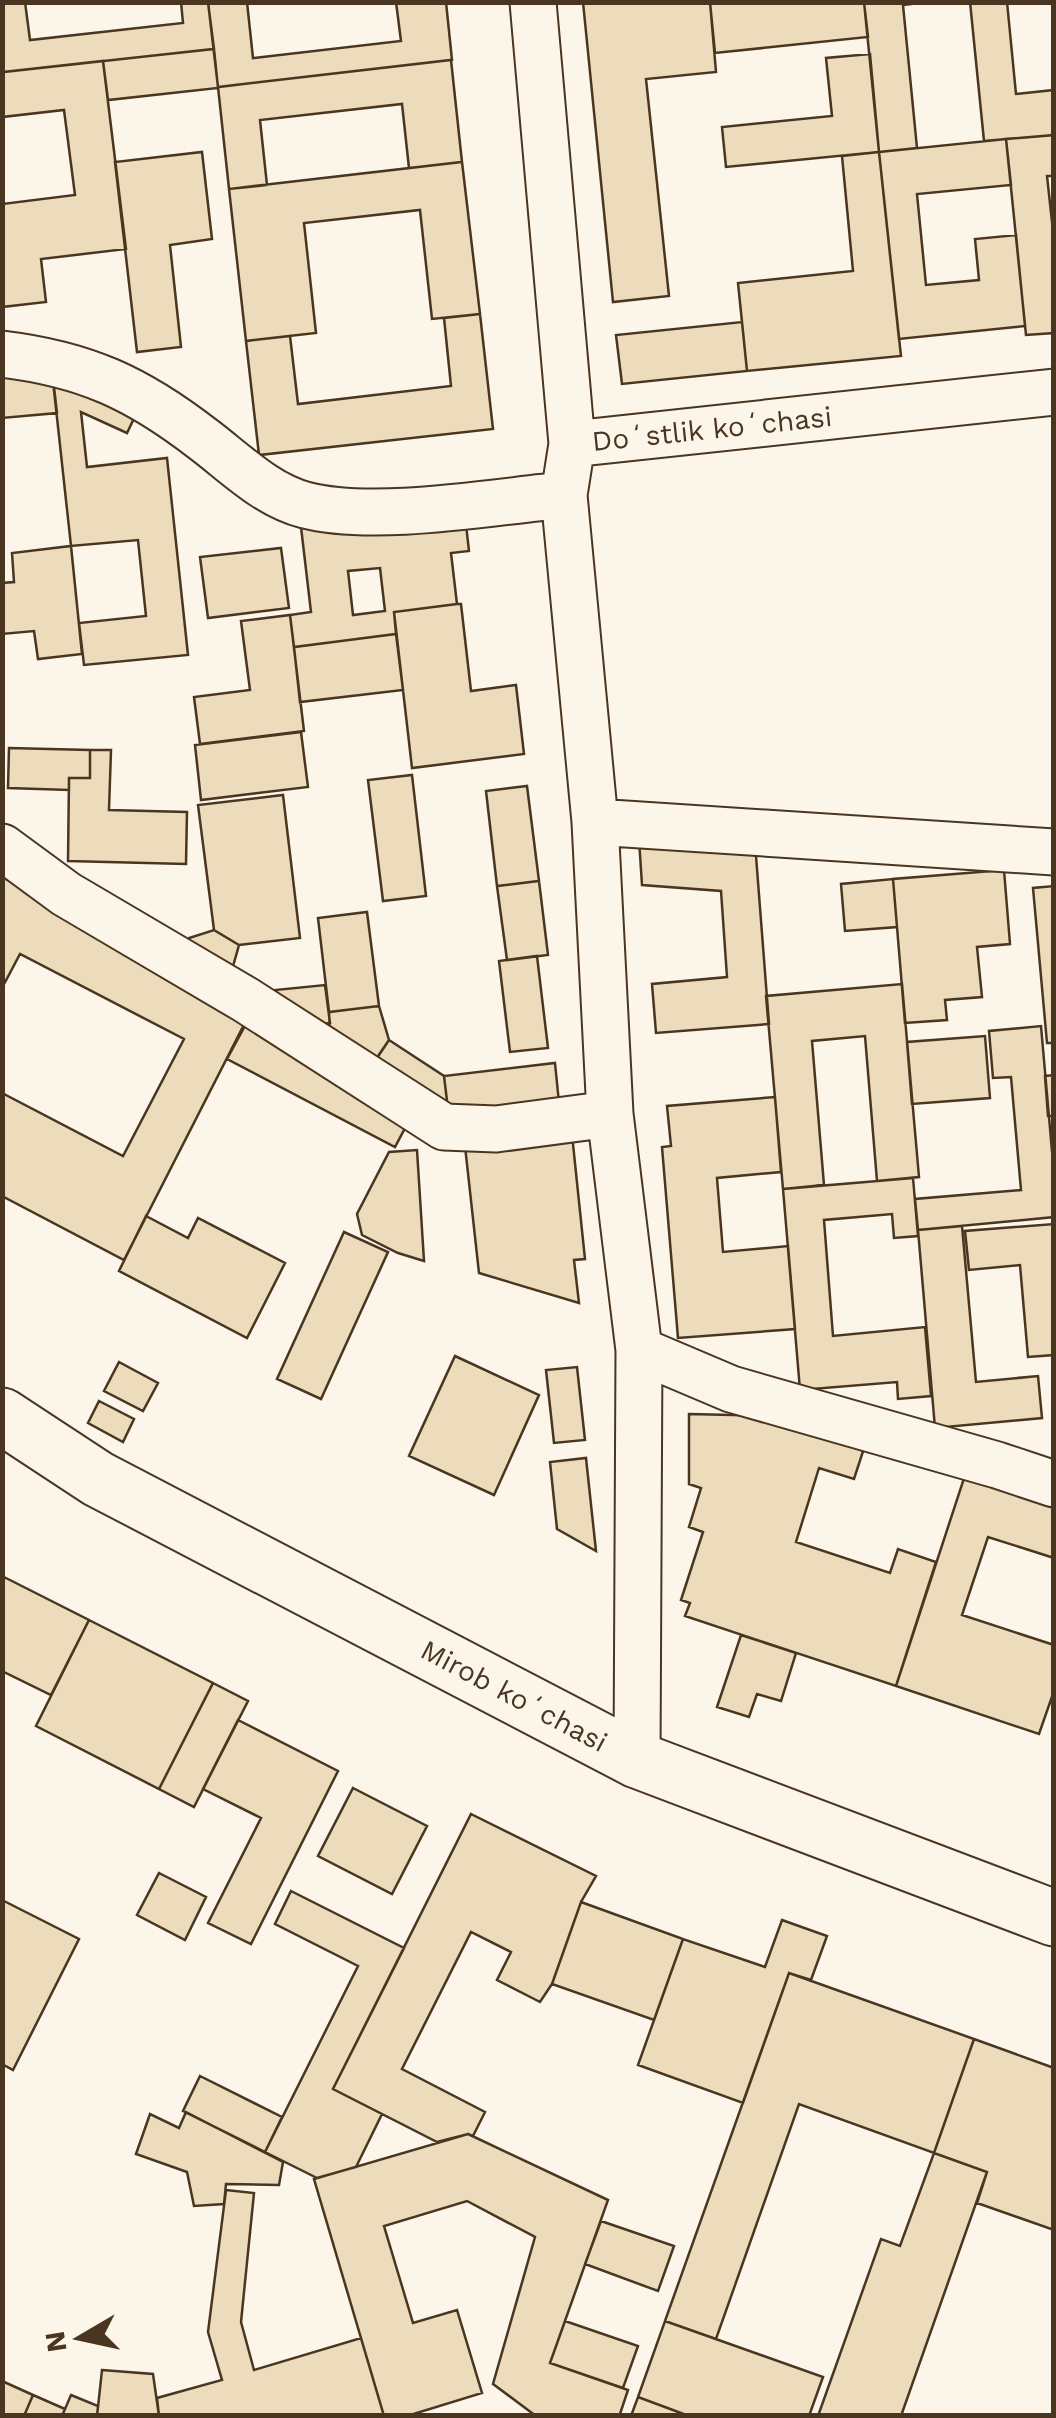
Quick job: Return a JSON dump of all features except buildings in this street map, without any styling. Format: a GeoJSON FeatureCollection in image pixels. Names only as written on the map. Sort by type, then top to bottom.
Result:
{"type":"FeatureCollection","features":[{"type":"Feature","properties":{"kind":"street","name":"Doʻstlik koʻchasi"},"geometry":{"type":"LineString","coordinates":[[533,2],[572,444],[1054,392]]}},
{"type":"Feature","properties":{"kind":"street"},"geometry":{"type":"LineString","coordinates":[[2,354],[53,360],[126,389],[167,412],[272,491],[304,505],[393,511],[564,495]]}},
{"type":"Feature","properties":{"kind":"street"},"geometry":{"type":"LineString","coordinates":[[572,444],[564,495],[595,822],[610,1114],[639,1350],[638,1760]]}},
{"type":"Feature","properties":{"kind":"street"},"geometry":{"type":"LineString","coordinates":[[595,822],[1054,852]]}},
{"type":"Feature","properties":{"kind":"street"},"geometry":{"type":"LineString","coordinates":[[2,847],[66,894],[246,1000],[444,1126],[496,1129],[610,1114]]}},
{"type":"Feature","properties":{"kind":"street"},"geometry":{"type":"LineString","coordinates":[[639,1350],[732,1389],[997,1464],[1054,1484]]}},
{"type":"Feature","properties":{"kind":"street","name":"Mirob koʻchasi"},"geometry":{"type":"LineString","coordinates":[[2,1416],[98,1479],[638,1760],[1054,1918]]}}]}
